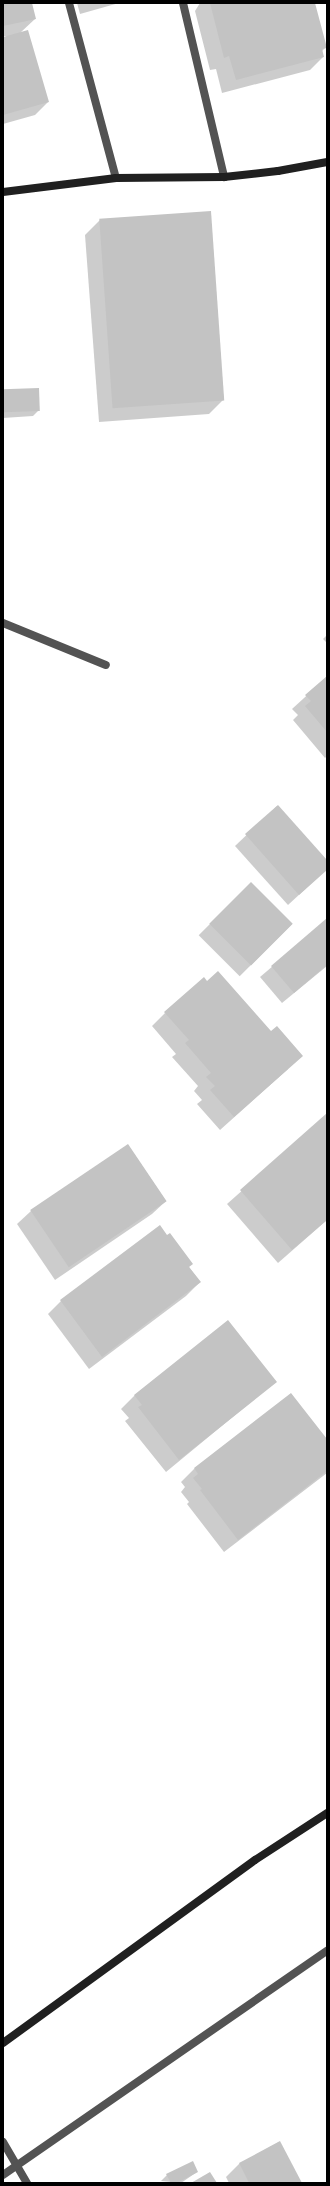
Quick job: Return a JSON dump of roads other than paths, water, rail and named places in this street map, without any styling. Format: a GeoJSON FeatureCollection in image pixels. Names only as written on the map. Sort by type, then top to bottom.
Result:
{"type":"FeatureCollection","features":[{"type":"Feature","properties":{"kind":"main road"},"geometry":{"type":"LineString","coordinates":[[3,192],[116,178],[224,177],[278,171],[327,162]]}},
{"type":"Feature","properties":{"kind":"main road"},"geometry":{"type":"LineString","coordinates":[[3,2043],[255,1860],[327,1813]]}},
{"type":"Feature","properties":{"kind":"street"},"geometry":{"type":"LineString","coordinates":[[69,3],[116,178]]}},
{"type":"Feature","properties":{"kind":"street"},"geometry":{"type":"LineString","coordinates":[[183,3],[224,177]]}},
{"type":"Feature","properties":{"kind":"street"},"geometry":{"type":"LineString","coordinates":[[3,623],[106,665]]}},
{"type":"Feature","properties":{"kind":"street"},"geometry":{"type":"LineString","coordinates":[[3,2175],[327,1951]]}},
{"type":"Feature","properties":{"kind":"street"},"geometry":{"type":"LineString","coordinates":[[3,2142],[27,2183]]}}]}
